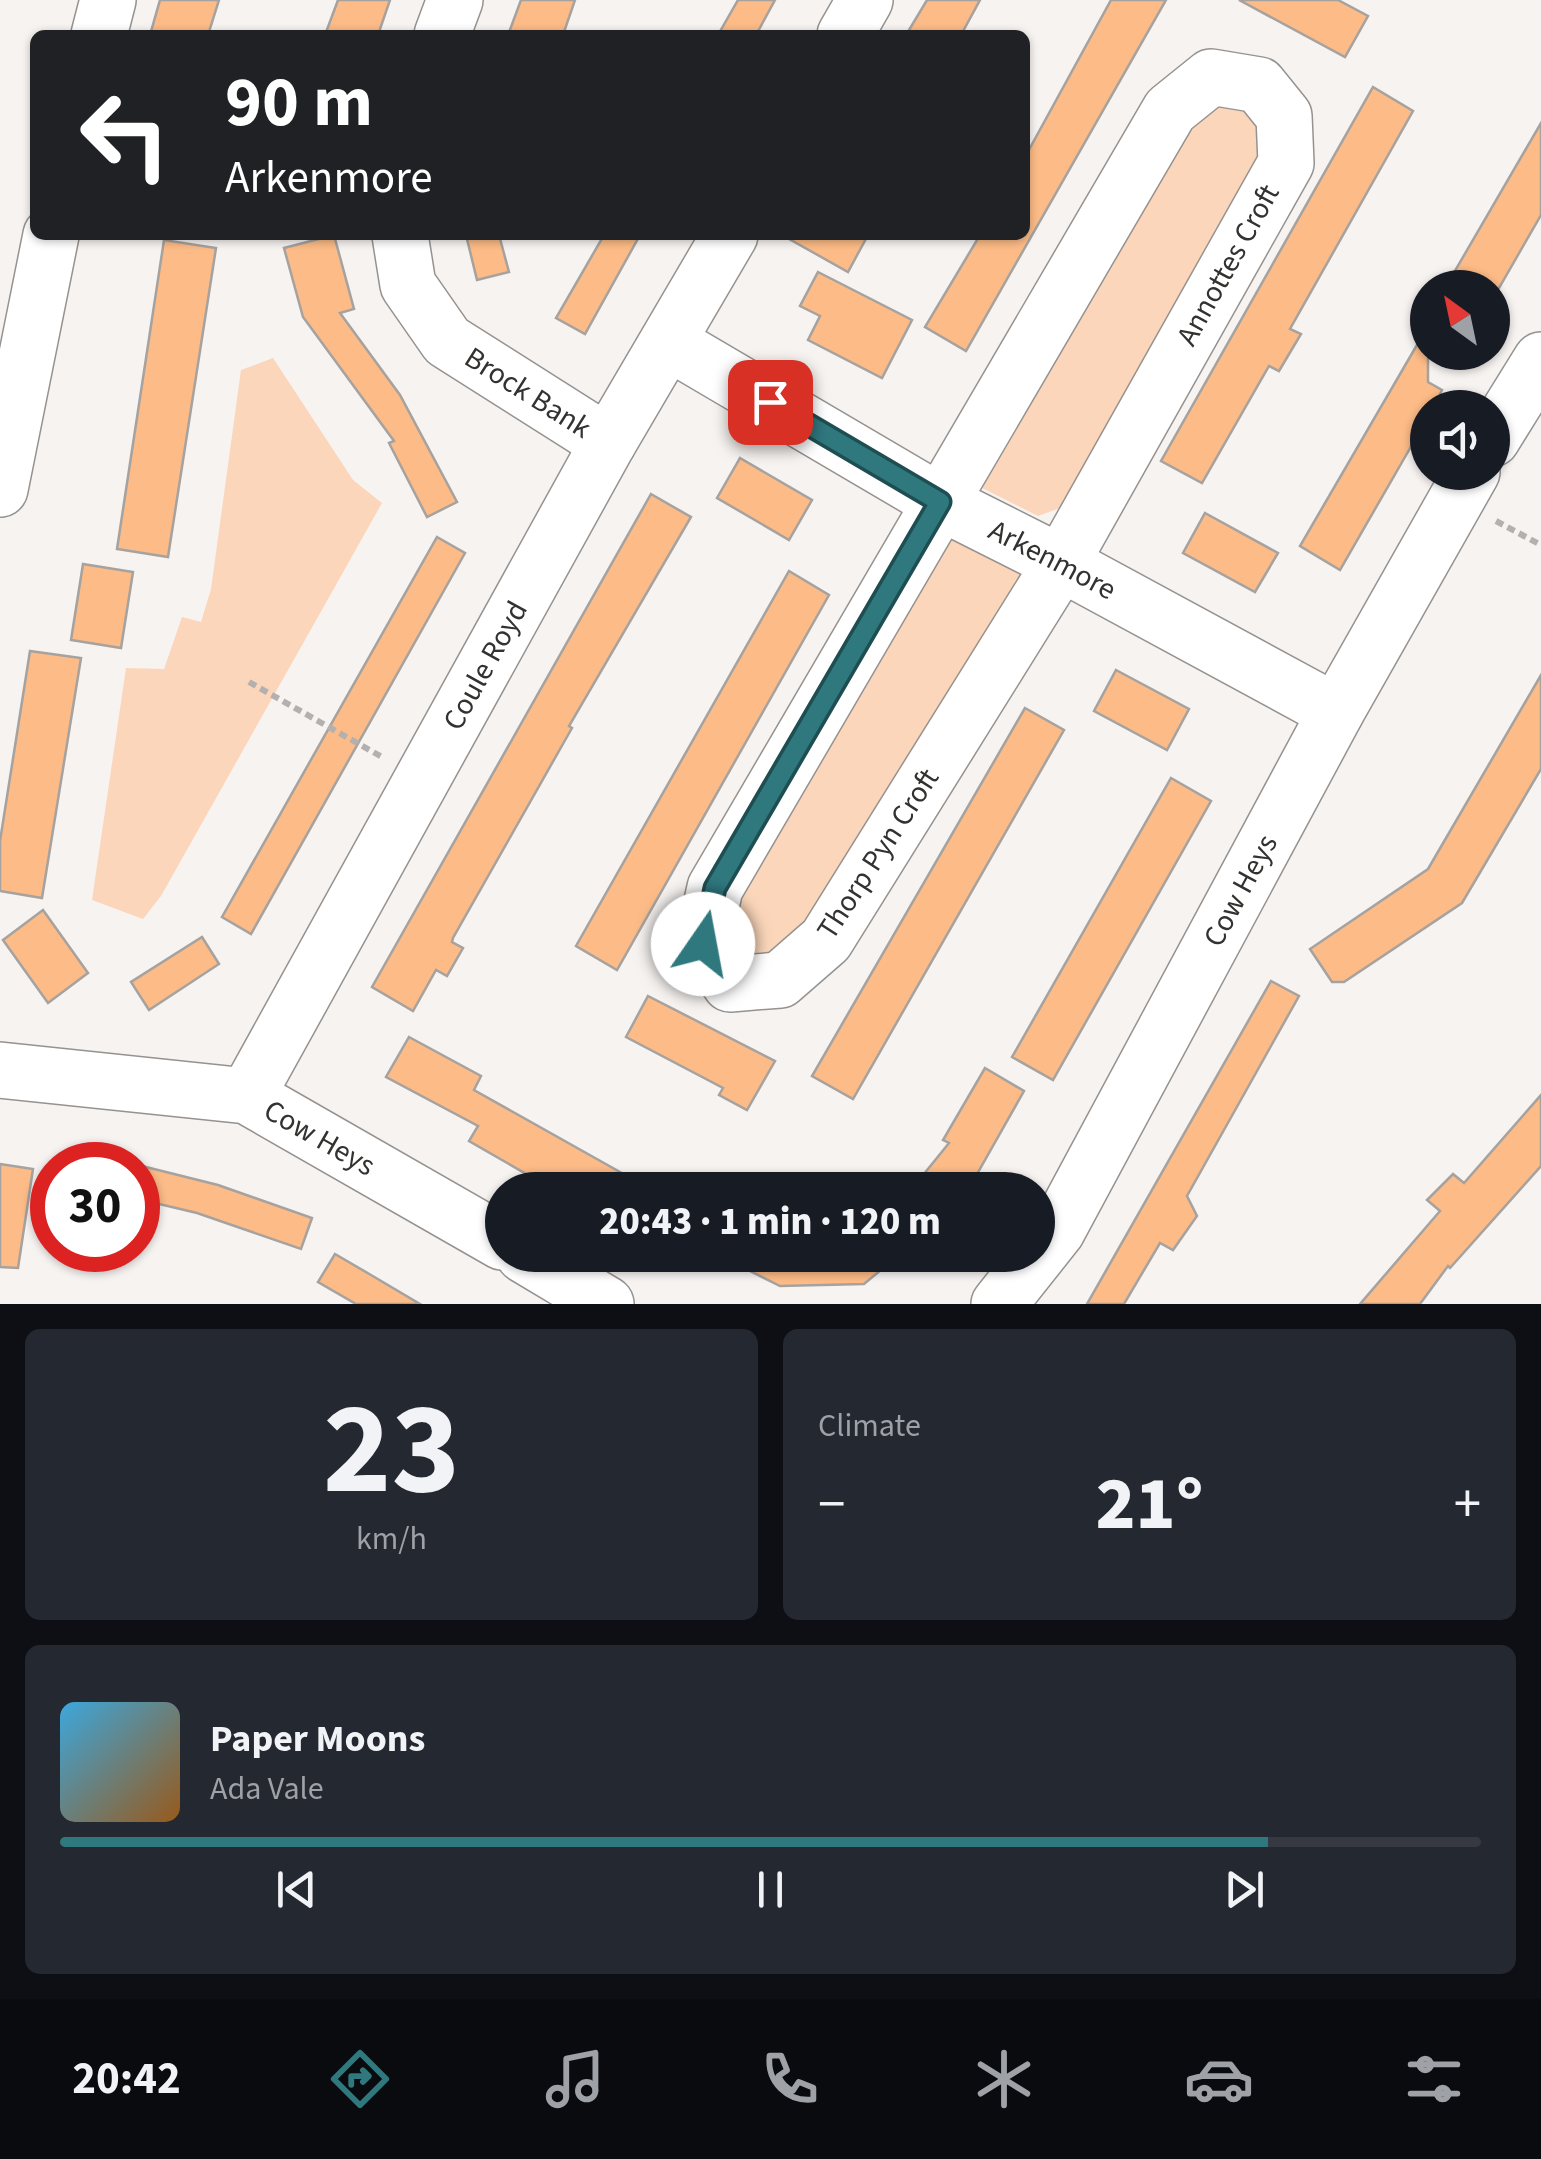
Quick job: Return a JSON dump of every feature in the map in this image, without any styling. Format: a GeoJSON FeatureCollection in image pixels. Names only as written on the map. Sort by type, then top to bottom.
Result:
{"type":"FeatureCollection","features":[{"type":"Feature","properties":{"kind":"street"},"geometry":{"type":"LineString","coordinates":[[100,30],[108,0]]}},
{"type":"Feature","properties":{"kind":"street"},"geometry":{"type":"LineString","coordinates":[[444,30],[455,0]]}},
{"type":"Feature","properties":{"kind":"street"},"geometry":{"type":"LineString","coordinates":[[848,30],[865,0]]}},
{"type":"Feature","properties":{"kind":"street","name":"Annottes Croft"},"geometry":{"type":"LineString","coordinates":[[940,502],[1170,110],[1211,77],[1259,84],[1284,116],[1286,163],[1061,563]]}},
{"type":"Feature","properties":{"kind":"street"},"geometry":{"type":"LineString","coordinates":[[0,489],[50,240]]}},
{"type":"Feature","properties":{"kind":"street","name":"Brock Bank"},"geometry":{"type":"LineString","coordinates":[[401,240],[408,286],[448,341],[608,443]]}},
{"type":"Feature","properties":{"kind":"street","name":"Coule Royd"},"geometry":{"type":"LineString","coordinates":[[247,1096],[608,443],[727,240]]}},
{"type":"Feature","properties":{"kind":"street","name":"Arkenmore"},"geometry":{"type":"LineString","coordinates":[[668,342],[940,502],[1336,712]]}},
{"type":"Feature","properties":{"kind":"street"},"geometry":{"type":"LineString","coordinates":[[1510,410],[1541,360]]}},
{"type":"Feature","properties":{"kind":"street","name":"Cow Heys"},"geometry":{"type":"LineString","coordinates":[[999,1304],[1057,1231],[1336,712],[1462,490]]}},
{"type":"Feature","properties":{"kind":"street","name":"Thorp Pyn Croft"},"geometry":{"type":"LineString","coordinates":[[940,502],[715,888],[703,944],[730,984],[780,980],[826,940],[1061,563]]}},
{"type":"Feature","properties":{"kind":"street","name":"Cow Heys"},"geometry":{"type":"LineString","coordinates":[[0,1070],[247,1096],[485,1232]]}},
{"type":"Feature","properties":{"kind":"street"},"geometry":{"type":"LineString","coordinates":[[552,1272],[606,1304]]}},
{"type":"Feature","properties":{"kind":"path"},"geometry":{"type":"LineString","coordinates":[[249,682],[422,779]]}},
{"type":"Feature","properties":{"kind":"shaded area"},"geometry":{"type":"Polygon","coordinates":[[[1255,97],[1263,145],[1060,508],[1038,516],[982,488],[979,465],[1191,109],[1255,97]]]}},
{"type":"Feature","properties":{"kind":"shaded area"},"geometry":{"type":"Polygon","coordinates":[[[273,358],[353,480],[382,503],[161,896],[143,919],[92,900],[126,668],[164,669],[182,617],[201,622],[211,589],[241,370],[273,358]]]}},
{"type":"Feature","properties":{"kind":"shaded area"},"geometry":{"type":"Polygon","coordinates":[[[956,533],[1018,565],[1021,582],[793,946],[764,961],[735,953],[722,915],[940,536],[956,533]]]}},
{"type":"Feature","properties":{"kind":"building"},"geometry":{"type":"Polygon","coordinates":[[[160,0],[219,0],[210,30],[151,30],[160,0]]]}},
{"type":"Feature","properties":{"kind":"building"},"geometry":{"type":"Polygon","coordinates":[[[338,0],[390,0],[380,30],[327,30],[338,0]]]}},
{"type":"Feature","properties":{"kind":"building"},"geometry":{"type":"Polygon","coordinates":[[[521,0],[575,0],[565,30],[510,30],[521,0]]]}},
{"type":"Feature","properties":{"kind":"building"},"geometry":{"type":"Polygon","coordinates":[[[738,0],[775,0],[759,30],[721,30],[738,0]]]}},
{"type":"Feature","properties":{"kind":"building"},"geometry":{"type":"Polygon","coordinates":[[[927,0],[980,0],[964,30],[909,30],[927,0]]]}},
{"type":"Feature","properties":{"kind":"building"},"geometry":{"type":"Polygon","coordinates":[[[1111,0],[1166,0],[1030,239],[1030,148],[1111,0]]]}},
{"type":"Feature","properties":{"kind":"building"},"geometry":{"type":"Polygon","coordinates":[[[1239,0],[1338,0],[1368,16],[1345,57],[1239,0]]]}},
{"type":"Feature","properties":{"kind":"building"},"geometry":{"type":"Polygon","coordinates":[[[1373,87],[1413,111],[1290,329],[1301,334],[1279,371],[1269,366],[1202,483],[1161,461],[1373,87]]]}},
{"type":"Feature","properties":{"kind":"building"},"geometry":{"type":"Polygon","coordinates":[[[1541,123],[1541,215],[1509,270],[1455,270],[1541,123]]]}},
{"type":"Feature","properties":{"kind":"building"},"geometry":{"type":"Polygon","coordinates":[[[164,240],[216,248],[168,557],[117,549],[164,240]]]}},
{"type":"Feature","properties":{"kind":"building"},"geometry":{"type":"Polygon","coordinates":[[[315,240],[335,240],[354,309],[340,313],[400,395],[457,502],[427,517],[389,443],[394,441],[303,317],[284,248],[315,240]]]}},
{"type":"Feature","properties":{"kind":"building"},"geometry":{"type":"Polygon","coordinates":[[[467,240],[500,240],[509,272],[477,280],[467,240]]]}},
{"type":"Feature","properties":{"kind":"building"},"geometry":{"type":"Polygon","coordinates":[[[601,240],[637,240],[585,334],[556,318],[601,240]]]}},
{"type":"Feature","properties":{"kind":"building"},"geometry":{"type":"Polygon","coordinates":[[[791,240],[865,240],[848,272],[791,240]]]}},
{"type":"Feature","properties":{"kind":"building"},"geometry":{"type":"Polygon","coordinates":[[[977,240],[1029,240],[966,351],[925,327],[977,240]]]}},
{"type":"Feature","properties":{"kind":"building"},"geometry":{"type":"Polygon","coordinates":[[[818,272],[912,320],[882,378],[808,340],[820,316],[800,306],[818,272]]]}},
{"type":"Feature","properties":{"kind":"building"},"geometry":{"type":"Polygon","coordinates":[[[1410,357],[1410,370],[1428,370],[1428,382],[1442,390],[1410,390],[1410,448],[1340,570],[1300,546],[1410,357]]]}},
{"type":"Feature","properties":{"kind":"building"},"geometry":{"type":"Polygon","coordinates":[[[740,458],[812,500],[789,540],[717,498],[740,458]]]}},
{"type":"Feature","properties":{"kind":"building"},"geometry":{"type":"Polygon","coordinates":[[[651,494],[691,517],[569,726],[572,728],[453,938],[452,942],[463,948],[447,976],[436,970],[413,1011],[372,987],[651,494]]]}},
{"type":"Feature","properties":{"kind":"building"},"geometry":{"type":"Polygon","coordinates":[[[1205,513],[1278,553],[1255,592],[1183,553],[1205,513]]]}},
{"type":"Feature","properties":{"kind":"building"},"geometry":{"type":"Polygon","coordinates":[[[437,537],[465,553],[251,934],[222,917],[437,537]]]}},
{"type":"Feature","properties":{"kind":"building"},"geometry":{"type":"Polygon","coordinates":[[[83,564],[133,572],[121,648],[71,640],[83,564]]]}},
{"type":"Feature","properties":{"kind":"building"},"geometry":{"type":"Polygon","coordinates":[[[789,571],[829,595],[617,970],[576,946],[789,571]]]}},
{"type":"Feature","properties":{"kind":"building"},"geometry":{"type":"Polygon","coordinates":[[[30,651],[81,658],[42,898],[0,891],[0,841],[30,651]]]}},
{"type":"Feature","properties":{"kind":"building"},"geometry":{"type":"Polygon","coordinates":[[[1116,670],[1189,709],[1167,750],[1094,711],[1116,670]]]}},
{"type":"Feature","properties":{"kind":"building"},"geometry":{"type":"Polygon","coordinates":[[[1541,675],[1541,769],[1462,903],[1344,982],[1332,982],[1310,949],[1428,869],[1541,675]]]}},
{"type":"Feature","properties":{"kind":"building"},"geometry":{"type":"Polygon","coordinates":[[[1025,708],[1064,730],[853,1099],[812,1076],[1025,708]]]}},
{"type":"Feature","properties":{"kind":"building"},"geometry":{"type":"Polygon","coordinates":[[[1171,778],[1211,801],[1053,1080],[1012,1057],[1171,778]]]}},
{"type":"Feature","properties":{"kind":"building"},"geometry":{"type":"Polygon","coordinates":[[[43,910],[88,973],[48,1003],[3,940],[43,910]]]}},
{"type":"Feature","properties":{"kind":"building"},"geometry":{"type":"Polygon","coordinates":[[[202,937],[219,964],[149,1010],[131,982],[202,937]]]}},
{"type":"Feature","properties":{"kind":"building"},"geometry":{"type":"Polygon","coordinates":[[[1271,981],[1299,996],[1187,1196],[1197,1216],[1173,1250],[1160,1243],[1124,1304],[1087,1304],[1271,981]]]}},
{"type":"Feature","properties":{"kind":"building"},"geometry":{"type":"Polygon","coordinates":[[[648,996],[775,1061],[747,1110],[719,1095],[723,1088],[626,1037],[648,996]]]}},
{"type":"Feature","properties":{"kind":"building"},"geometry":{"type":"Polygon","coordinates":[[[409,1037],[481,1076],[474,1090],[620,1172],[523,1172],[469,1141],[478,1126],[386,1077],[409,1037]]]}},
{"type":"Feature","properties":{"kind":"building"},"geometry":{"type":"Polygon","coordinates":[[[985,1068],[1024,1091],[978,1172],[926,1172],[949,1143],[943,1140],[985,1068]]]}},
{"type":"Feature","properties":{"kind":"building"},"geometry":{"type":"Polygon","coordinates":[[[1541,1095],[1541,1166],[1448,1266],[1420,1304],[1360,1304],[1440,1211],[1427,1200],[1453,1174],[1464,1183],[1541,1095]]]}},
{"type":"Feature","properties":{"kind":"building"},"geometry":{"type":"Polygon","coordinates":[[[0,1164],[30,1169],[30,1189],[18,1268],[0,1267],[0,1164]]]}},
{"type":"Feature","properties":{"kind":"building"},"geometry":{"type":"Polygon","coordinates":[[[160,1170],[218,1185],[312,1218],[301,1249],[160,1204],[160,1170]]]}},
{"type":"Feature","properties":{"kind":"building"},"geometry":{"type":"Polygon","coordinates":[[[335,1254],[420,1304],[356,1304],[318,1282],[335,1254]]]}},
{"type":"Feature","properties":{"kind":"building"},"geometry":{"type":"Polygon","coordinates":[[[752,1272],[878,1272],[864,1284],[780,1286],[752,1272]]]}},
{"type":"Feature","properties":{"kind":"route"},"geometry":{"type":"LineString","coordinates":[[703,944],[715,888],[940,502],[770,402]]}}]}
